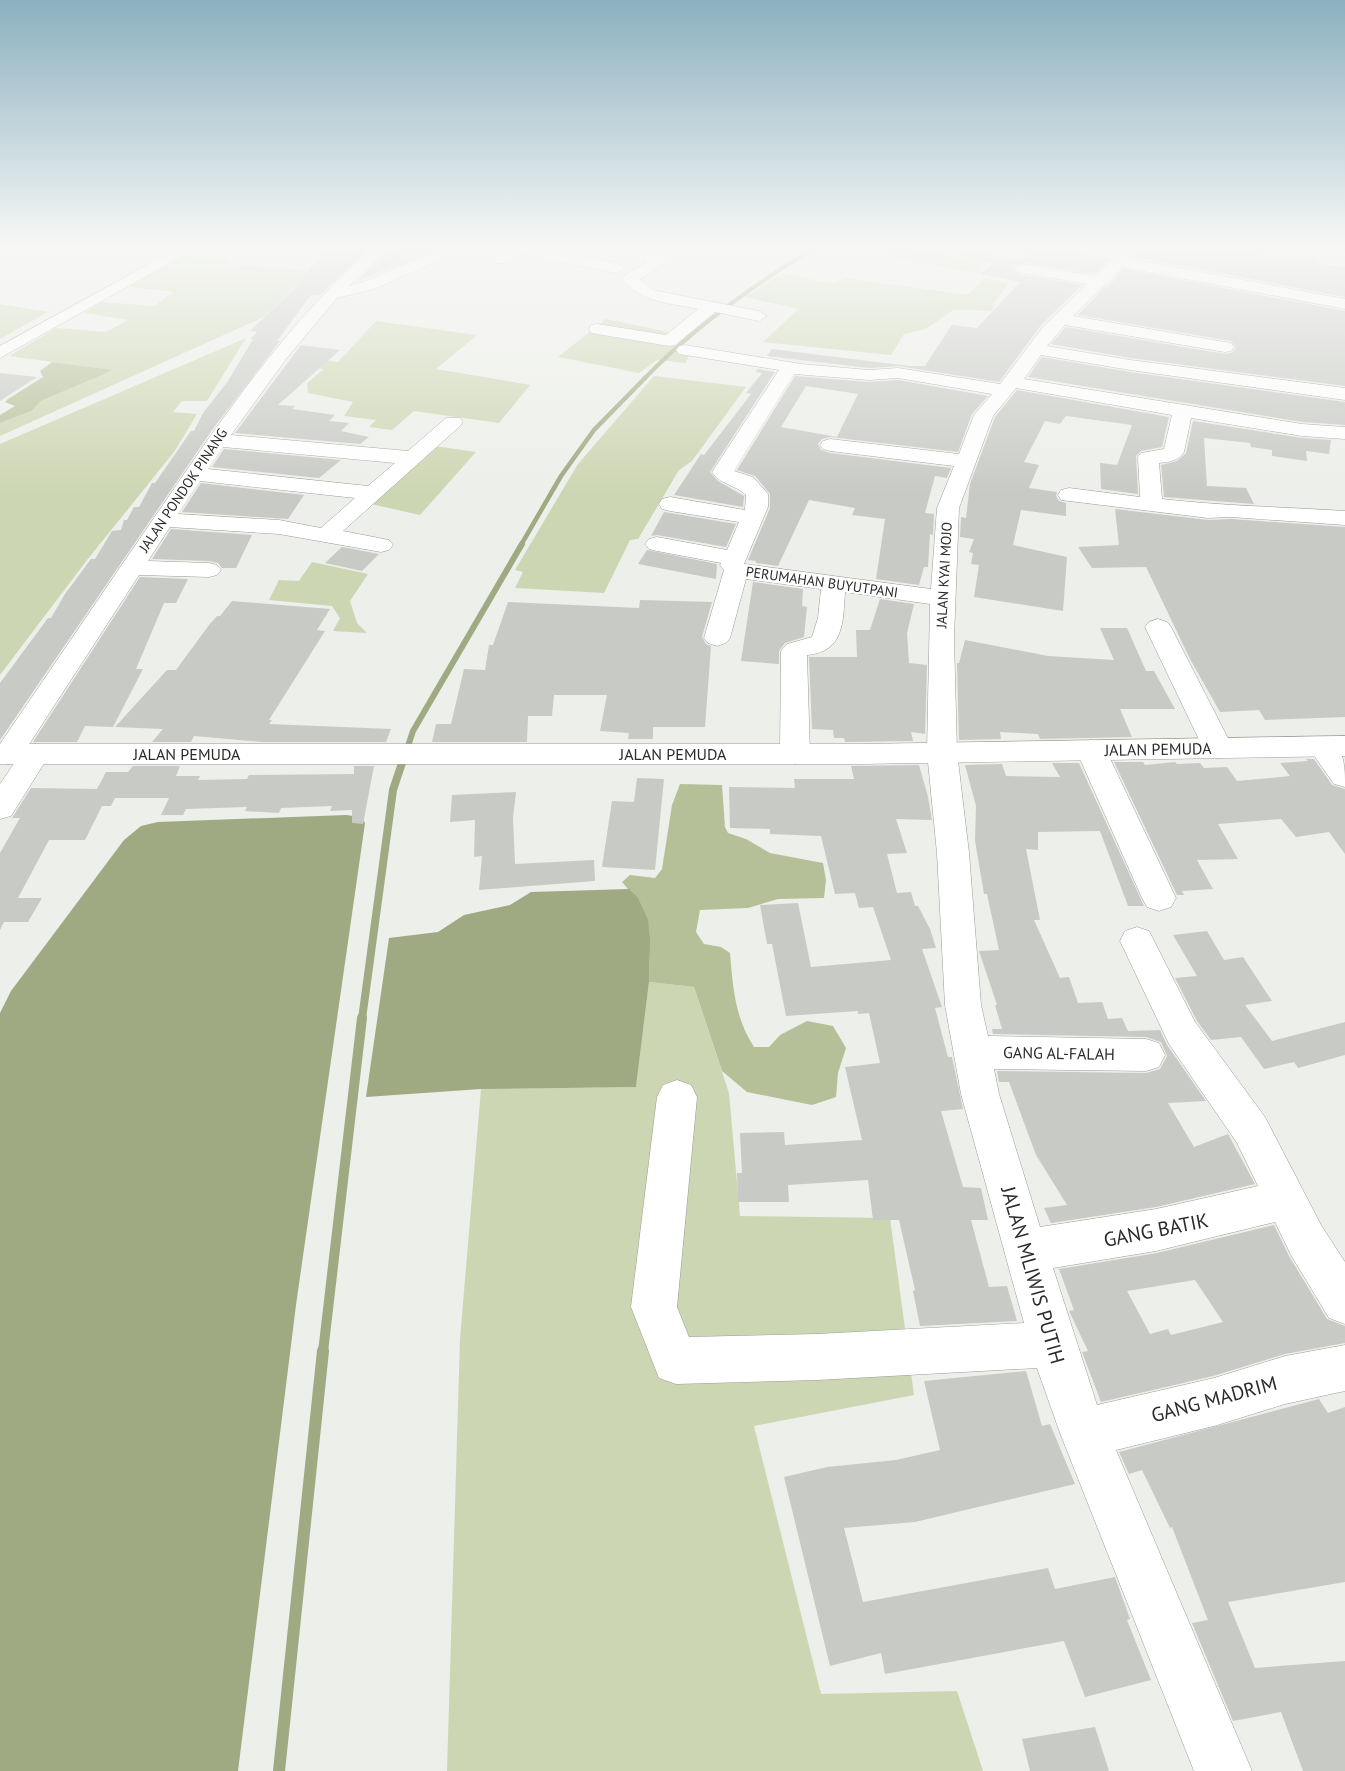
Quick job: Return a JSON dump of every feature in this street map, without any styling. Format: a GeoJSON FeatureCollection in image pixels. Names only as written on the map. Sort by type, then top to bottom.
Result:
{"type":"FeatureCollection","features":[{"type":"Feature","properties":{"kind":"street"},"geometry":{"type":"LineString","coordinates":[[0,353],[36,329]]}},
{"type":"Feature","properties":{"kind":"street"},"geometry":{"type":"LineString","coordinates":[[0,346],[37,329]]}},
{"type":"Feature","properties":{"kind":"street","name":"JALAN PONDOK PINANG"},"geometry":{"type":"LineString","coordinates":[[0,808],[14,754],[194,474],[278,355],[301,329]]}},
{"type":"Feature","properties":{"kind":"street"},"geometry":{"type":"LineString","coordinates":[[597,330],[669,342],[684,329]]}},
{"type":"Feature","properties":{"kind":"street"},"geometry":{"type":"LineString","coordinates":[[714,354],[744,329]]}},
{"type":"Feature","properties":{"kind":"street","name":"JALAN KYAI MOJO"},"geometry":{"type":"LineString","coordinates":[[942,752],[941,638],[948,508],[984,415],[1052,329]]}},
{"type":"Feature","properties":{"kind":"street"},"geometry":{"type":"LineString","coordinates":[[1118,329],[1224,347]]}},
{"type":"Feature","properties":{"kind":"street"},"geometry":{"type":"LineString","coordinates":[[1036,349],[1130,365],[1345,394]]}},
{"type":"Feature","properties":{"kind":"street"},"geometry":{"type":"LineString","coordinates":[[685,350],[714,354],[787,373]]}},
{"type":"Feature","properties":{"kind":"street"},"geometry":{"type":"LineString","coordinates":[[741,372],[869,375],[898,373],[1008,386],[1302,430],[1345,433]]}},
{"type":"Feature","properties":{"kind":"street","name":"PERUMAHAN BUYUTPANI"},"geometry":{"type":"LineString","coordinates":[[787,373],[723,471],[724,474],[745,482],[757,494],[757,507],[735,564],[834,583],[943,598]]}},
{"type":"Feature","properties":{"kind":"street"},"geometry":{"type":"LineString","coordinates":[[1152,505],[1148,457],[1168,456],[1174,452],[1183,411]]}},
{"type":"Feature","properties":{"kind":"street"},"geometry":{"type":"LineString","coordinates":[[326,535],[453,422]]}},
{"type":"Feature","properties":{"kind":"street"},"geometry":{"type":"LineString","coordinates":[[217,440],[412,458]]}},
{"type":"Feature","properties":{"kind":"street"},"geometry":{"type":"LineString","coordinates":[[830,445],[966,461]]}},
{"type":"Feature","properties":{"kind":"street"},"geometry":{"type":"LineString","coordinates":[[194,474],[373,493]]}},
{"type":"Feature","properties":{"kind":"street"},"geometry":{"type":"LineString","coordinates":[[1069,495],[1208,511],[1231,510],[1345,518]]}},
{"type":"Feature","properties":{"kind":"street"},"geometry":{"type":"LineString","coordinates":[[670,504],[753,518]]}},
{"type":"Feature","properties":{"kind":"street"},"geometry":{"type":"LineString","coordinates":[[163,520],[279,526],[381,545]]}},
{"type":"Feature","properties":{"kind":"street"},"geometry":{"type":"LineString","coordinates":[[657,544],[735,564],[717,638]]}},
{"type":"Feature","properties":{"kind":"street"},"geometry":{"type":"LineString","coordinates":[[132,568],[209,570]]}},
{"type":"Feature","properties":{"kind":"street"},"geometry":{"type":"LineString","coordinates":[[795,754],[794,651],[797,648],[818,646],[827,638],[834,583]]}},
{"type":"Feature","properties":{"kind":"street"},"geometry":{"type":"LineString","coordinates":[[1158,627],[1218,747]]}},
{"type":"Feature","properties":{"kind":"street"},"geometry":{"type":"LineString","coordinates":[[1334,746],[1345,777]]}},
{"type":"Feature","properties":{"kind":"street","name":"JALAN PEMUDA"},"geometry":{"type":"LineString","coordinates":[[14,754],[795,754],[1334,746]]}},
{"type":"Feature","properties":{"kind":"street"},"geometry":{"type":"LineString","coordinates":[[1091,750],[1159,898]]}},
{"type":"Feature","properties":{"kind":"street","name":"JALAN MLIWIS PUTIH"},"geometry":{"type":"LineString","coordinates":[[942,752],[950,820],[963,1005],[980,1094],[1067,1390],[1223,1771]]}},
{"type":"Feature","properties":{"kind":"street"},"geometry":{"type":"LineString","coordinates":[[1137,941],[1182,1033],[1251,1130],[1306,1240],[1345,1302]]}},
{"type":"Feature","properties":{"kind":"street","name":"GANG AL-FALAH"},"geometry":{"type":"LineString","coordinates":[[972,1052],[1146,1055]]}},
{"type":"Feature","properties":{"kind":"street"},"geometry":{"type":"LineString","coordinates":[[677,1097],[654,1307],[676,1361],[817,1357],[1054,1344]]}},
{"type":"Feature","properties":{"kind":"street","name":"GANG BATIK"},"geometry":{"type":"LineString","coordinates":[[1026,1250],[1098,1241],[1233,1215],[1285,1199]]}},
{"type":"Feature","properties":{"kind":"street","name":"GANG MADRIM"},"geometry":{"type":"LineString","coordinates":[[1084,1433],[1214,1402],[1285,1380],[1345,1368]]}},
{"type":"Feature","properties":{"kind":"shaded area"},"geometry":{"type":"Polygon","coordinates":[[[0,329],[18,329],[0,339],[0,329]]]}},
{"type":"Feature","properties":{"kind":"shaded area"},"geometry":{"type":"Polygon","coordinates":[[[55,329],[106,332],[112,329],[238,329],[0,436],[0,423],[30,411],[41,401],[111,370],[9,356],[55,329]]]}},
{"type":"Feature","properties":{"kind":"shaded area"},"geometry":{"type":"Polygon","coordinates":[[[369,329],[431,329],[477,335],[436,369],[530,385],[499,423],[414,411],[392,430],[369,427],[376,420],[344,416],[353,402],[308,393],[307,383],[324,369],[303,366],[304,358],[338,362],[369,329]]]}},
{"type":"Feature","properties":{"kind":"shaded area"},"geometry":{"type":"Polygon","coordinates":[[[594,329],[652,329],[682,335],[673,345],[691,350],[686,363],[657,360],[639,373],[558,357],[594,329]]]}},
{"type":"Feature","properties":{"kind":"shaded area"},"geometry":{"type":"Polygon","coordinates":[[[777,329],[927,329],[904,334],[891,355],[763,342],[777,329]]]}},
{"type":"Feature","properties":{"kind":"shaded area"},"geometry":{"type":"Polygon","coordinates":[[[246,338],[207,401],[182,401],[173,412],[197,414],[174,452],[87,560],[0,675],[0,444],[246,338]]]}},
{"type":"Feature","properties":{"kind":"shaded area"},"geometry":{"type":"Polygon","coordinates":[[[52,362],[113,370],[41,401],[31,411],[0,423],[0,415],[15,406],[5,402],[43,377],[40,371],[52,362]]]}},
{"type":"Feature","properties":{"kind":"shaded area"},"geometry":{"type":"Polygon","coordinates":[[[654,376],[746,387],[692,461],[679,470],[638,539],[630,540],[604,593],[515,588],[523,572],[515,570],[578,464],[654,376]]]}},
{"type":"Feature","properties":{"kind":"shaded area"},"geometry":{"type":"Polygon","coordinates":[[[434,446],[476,452],[420,515],[371,504],[434,446]]]}},
{"type":"Feature","properties":{"kind":"shaded area"},"geometry":{"type":"Polygon","coordinates":[[[312,562],[368,574],[350,601],[357,623],[367,633],[333,631],[340,618],[332,606],[269,600],[279,580],[299,581],[312,562]]]}},
{"type":"Feature","properties":{"kind":"shaded area"},"geometry":{"type":"Polygon","coordinates":[[[680,784],[722,785],[725,827],[728,833],[746,839],[770,853],[823,863],[826,880],[824,898],[778,899],[748,908],[700,910],[696,932],[704,944],[721,947],[730,953],[739,1014],[754,1047],[769,1047],[780,1035],[807,1021],[833,1026],[846,1048],[838,1073],[836,1097],[812,1105],[747,1092],[722,1071],[694,987],[649,982],[649,941],[644,917],[639,905],[622,882],[630,875],[655,878],[662,869],[672,805],[680,784]]]}},
{"type":"Feature","properties":{"kind":"shaded area"},"geometry":{"type":"Polygon","coordinates":[[[346,815],[361,817],[365,823],[296,1305],[238,1771],[0,1771],[0,1013],[11,991],[124,840],[141,826],[158,822],[346,815]]]}},
{"type":"Feature","properties":{"kind":"shaded area"},"geometry":{"type":"Polygon","coordinates":[[[629,889],[638,898],[648,920],[650,940],[649,982],[636,1087],[481,1089],[366,1097],[389,938],[438,932],[464,915],[510,905],[531,892],[629,889]]]}},
{"type":"Feature","properties":{"kind":"shaded area"},"geometry":{"type":"Polygon","coordinates":[[[649,982],[694,987],[729,1093],[740,1216],[890,1218],[914,1395],[754,1426],[821,1694],[957,1691],[983,1771],[447,1771],[460,1339],[481,1089],[636,1087],[649,982]]]}},
{"type":"Feature","properties":{"kind":"building"},"geometry":{"type":"Polygon","coordinates":[[[252,329],[286,329],[277,341],[280,341],[212,430],[0,740],[0,683],[48,618],[51,618],[65,594],[91,559],[95,559],[112,531],[121,530],[124,520],[127,520],[134,507],[139,507],[152,483],[155,483],[191,431],[194,431],[203,413],[228,381],[253,339],[250,339],[257,332],[250,331],[252,329]]]}},
{"type":"Feature","properties":{"kind":"building"},"geometry":{"type":"Polygon","coordinates":[[[950,329],[1038,329],[999,382],[898,366],[869,368],[767,356],[772,349],[925,366],[950,329]]]}},
{"type":"Feature","properties":{"kind":"building"},"geometry":{"type":"Polygon","coordinates":[[[1065,329],[1225,354],[1231,353],[1236,348],[1231,341],[1158,329],[1345,329],[1345,386],[1130,358],[1051,344],[1065,329]]]}},
{"type":"Feature","properties":{"kind":"building"},"geometry":{"type":"Polygon","coordinates":[[[301,345],[340,350],[278,405],[295,406],[292,409],[335,415],[329,421],[349,423],[341,431],[369,437],[360,444],[235,433],[301,345]]]}},
{"type":"Feature","properties":{"kind":"building"},"geometry":{"type":"Polygon","coordinates":[[[1042,357],[1130,372],[1345,402],[1345,425],[1302,422],[1028,377],[1042,357]]]}},
{"type":"Feature","properties":{"kind":"building"},"geometry":{"type":"Polygon","coordinates":[[[758,369],[775,372],[710,472],[718,481],[744,496],[743,507],[674,495],[701,454],[704,455],[751,394],[746,393],[762,373],[755,372],[758,369]]]}},
{"type":"Feature","properties":{"kind":"building"},"geometry":{"type":"Polygon","coordinates":[[[0,373],[37,377],[0,401],[0,373]]]}},
{"type":"Feature","properties":{"kind":"building"},"geometry":{"type":"Polygon","coordinates":[[[795,376],[869,382],[898,380],[988,396],[972,414],[958,452],[830,437],[822,439],[818,444],[821,450],[830,453],[951,468],[947,478],[935,476],[925,513],[934,514],[933,535],[930,534],[928,567],[924,567],[919,585],[876,579],[885,519],[852,515],[855,508],[809,500],[778,566],[748,560],[770,508],[770,494],[755,476],[737,470],[795,376]],[[806,386],[781,427],[837,437],[858,394],[806,386]]]}},
{"type":"Feature","properties":{"kind":"building"},"geometry":{"type":"Polygon","coordinates":[[[1017,390],[1169,417],[1162,447],[1141,451],[1136,456],[1138,494],[1101,489],[1100,463],[1117,465],[1132,425],[1066,416],[1060,424],[1045,421],[1024,462],[1039,465],[1029,488],[1057,492],[1056,496],[1059,501],[1066,503],[1066,516],[1021,510],[1013,545],[1067,557],[1063,611],[974,597],[979,565],[971,564],[973,553],[969,552],[974,539],[960,537],[961,517],[966,518],[970,484],[995,417],[1017,390]]]}},
{"type":"Feature","properties":{"kind":"building"},"geometry":{"type":"Polygon","coordinates":[[[1193,421],[1302,438],[1331,440],[1329,454],[1306,451],[1307,461],[1272,456],[1272,450],[1251,447],[1250,443],[1204,438],[1207,486],[1246,488],[1254,504],[1164,497],[1161,465],[1177,461],[1186,453],[1193,421]]]}},
{"type":"Feature","properties":{"kind":"building"},"geometry":{"type":"Polygon","coordinates":[[[224,449],[341,460],[319,478],[212,467],[224,449]]]}},
{"type":"Feature","properties":{"kind":"building"},"geometry":{"type":"Polygon","coordinates":[[[201,483],[304,495],[288,519],[182,512],[201,483]]]}},
{"type":"Feature","properties":{"kind":"building"},"geometry":{"type":"Polygon","coordinates":[[[1115,509],[1208,520],[1231,519],[1345,527],[1345,717],[1265,720],[1259,710],[1220,712],[1190,659],[1146,567],[1092,568],[1078,547],[1119,545],[1115,509]]]}},
{"type":"Feature","properties":{"kind":"building"},"geometry":{"type":"Polygon","coordinates":[[[664,512],[736,524],[726,547],[657,535],[651,536],[664,512]]]}},
{"type":"Feature","properties":{"kind":"building"},"geometry":{"type":"Polygon","coordinates":[[[171,529],[252,535],[236,568],[222,568],[218,563],[209,561],[152,559],[171,529]]]}},
{"type":"Feature","properties":{"kind":"building"},"geometry":{"type":"Polygon","coordinates":[[[342,547],[379,554],[362,571],[325,563],[342,547]]]}},
{"type":"Feature","properties":{"kind":"building"},"geometry":{"type":"Polygon","coordinates":[[[647,550],[717,564],[716,579],[638,564],[647,550]]]}},
{"type":"Feature","properties":{"kind":"building"},"geometry":{"type":"Polygon","coordinates":[[[140,577],[188,579],[176,603],[164,603],[136,669],[143,669],[113,727],[85,726],[77,742],[33,742],[140,577]]]}},
{"type":"Feature","properties":{"kind":"building"},"geometry":{"type":"Polygon","coordinates":[[[753,582],[803,589],[802,606],[807,607],[804,637],[785,643],[779,651],[779,664],[741,661],[753,582]]]}},
{"type":"Feature","properties":{"kind":"building"},"geometry":{"type":"Polygon","coordinates":[[[880,599],[914,604],[907,633],[909,663],[927,665],[925,734],[911,732],[913,741],[845,742],[844,738],[834,738],[833,730],[812,729],[809,657],[857,657],[856,630],[870,630],[880,599]]]}},
{"type":"Feature","properties":{"kind":"building"},"geometry":{"type":"Polygon","coordinates":[[[640,600],[712,602],[702,637],[706,644],[711,646],[705,727],[653,727],[653,739],[628,739],[629,733],[600,731],[607,695],[554,695],[552,716],[528,716],[527,742],[432,742],[436,724],[451,724],[464,669],[485,670],[489,645],[493,645],[508,602],[639,608],[640,600]]]}},
{"type":"Feature","properties":{"kind":"building"},"geometry":{"type":"Polygon","coordinates":[[[232,601],[330,609],[317,630],[325,631],[269,720],[272,720],[269,724],[391,729],[386,742],[261,742],[194,736],[191,742],[152,742],[163,729],[115,727],[167,670],[176,670],[209,625],[232,601]]]}},
{"type":"Feature","properties":{"kind":"building"},"geometry":{"type":"Polygon","coordinates":[[[1100,628],[1127,628],[1146,671],[1154,671],[1175,709],[1120,709],[1132,737],[1040,739],[1038,734],[1000,732],[1001,739],[959,740],[957,663],[959,663],[965,640],[1048,656],[1114,660],[1100,628]]]}},
{"type":"Feature","properties":{"kind":"building"},"geometry":{"type":"Polygon","coordinates":[[[1306,759],[1314,759],[1332,785],[1345,789],[1345,854],[1329,832],[1296,837],[1281,819],[1218,824],[1238,859],[1197,860],[1213,889],[1182,891],[1184,895],[1177,895],[1114,762],[1143,762],[1145,765],[1175,762],[1177,764],[1200,763],[1204,768],[1227,767],[1237,781],[1290,776],[1280,763],[1308,761],[1306,759]]]}},
{"type":"Feature","properties":{"kind":"building"},"geometry":{"type":"Polygon","coordinates":[[[1052,763],[1079,763],[1144,906],[1128,906],[1100,831],[1038,832],[1038,850],[1026,849],[1040,920],[1034,920],[1060,978],[1069,977],[1078,1003],[1102,1002],[1108,1019],[1122,1018],[1128,1031],[1160,1030],[1167,1045],[1206,1101],[1168,1103],[1194,1147],[1228,1134],[1255,1184],[1156,1207],[1051,1223],[1044,1208],[1067,1205],[1036,1155],[1009,1082],[999,1082],[997,1071],[1146,1073],[1160,1069],[1167,1056],[1161,1042],[1146,1037],[993,1034],[992,1029],[1002,1029],[995,1005],[997,1005],[979,951],[999,950],[987,894],[984,894],[975,841],[976,806],[965,765],[1002,764],[1006,776],[1060,777],[1052,763]]]}},
{"type":"Feature","properties":{"kind":"building"},"geometry":{"type":"Polygon","coordinates":[[[919,765],[932,820],[896,819],[907,853],[887,854],[897,893],[911,892],[915,906],[918,906],[930,929],[936,948],[922,949],[942,1007],[935,1008],[948,1057],[952,1057],[963,1109],[941,1111],[963,1187],[981,1188],[988,1220],[971,1220],[989,1287],[1007,1286],[1017,1321],[920,1326],[913,1291],[915,1290],[899,1220],[873,1220],[868,1180],[788,1185],[789,1202],[738,1202],[737,1173],[742,1173],[740,1133],[784,1132],[785,1145],[862,1140],[845,1067],[880,1063],[869,1013],[858,1014],[858,1011],[786,1016],[772,944],[767,944],[760,905],[798,903],[811,967],[891,960],[873,907],[859,908],[855,893],[835,894],[821,836],[770,834],[770,829],[730,828],[729,787],[795,788],[794,779],[854,779],[851,766],[919,765]]]}},
{"type":"Feature","properties":{"kind":"building"},"geometry":{"type":"Polygon","coordinates":[[[133,766],[180,766],[176,776],[200,776],[198,780],[247,779],[249,775],[354,774],[354,766],[374,766],[363,824],[352,823],[352,810],[330,811],[332,806],[281,808],[279,813],[245,811],[247,807],[186,809],[183,815],[161,815],[169,798],[115,798],[111,806],[102,806],[85,840],[49,840],[18,898],[42,898],[28,922],[4,922],[0,930],[0,853],[20,818],[12,818],[31,788],[97,789],[106,772],[128,772],[133,766]]]}},
{"type":"Feature","properties":{"kind":"building"},"geometry":{"type":"Polygon","coordinates":[[[637,778],[664,779],[655,870],[602,867],[612,801],[634,802],[637,778]]]}},
{"type":"Feature","properties":{"kind":"building"},"geometry":{"type":"Polygon","coordinates":[[[516,792],[513,818],[515,864],[594,860],[595,881],[479,890],[482,856],[474,857],[475,820],[450,822],[452,795],[516,792]]]}},
{"type":"Feature","properties":{"kind":"building"},"geometry":{"type":"Polygon","coordinates":[[[1207,931],[1224,960],[1243,957],[1272,1001],[1245,1005],[1272,1041],[1345,1022],[1345,1055],[1298,1068],[1294,1062],[1264,1069],[1241,1037],[1211,1040],[1197,1021],[1175,978],[1197,976],[1173,935],[1207,931]]]}},
{"type":"Feature","properties":{"kind":"building"},"geometry":{"type":"Polygon","coordinates":[[[1274,1225],[1289,1256],[1327,1319],[1345,1326],[1345,1343],[1285,1354],[1213,1376],[1101,1402],[1082,1352],[1088,1351],[1069,1311],[1074,1310],[1059,1269],[1157,1253],[1274,1225]],[[1195,1280],[1127,1291],[1150,1334],[1168,1329],[1171,1335],[1223,1322],[1195,1280]]]}},
{"type":"Feature","properties":{"kind":"building"},"geometry":{"type":"Polygon","coordinates":[[[1026,1371],[1042,1426],[1050,1424],[1075,1484],[915,1522],[844,1528],[863,1602],[1048,1568],[1055,1589],[1115,1577],[1130,1619],[1127,1620],[1151,1680],[1085,1697],[1064,1641],[885,1674],[881,1653],[830,1666],[784,1477],[827,1467],[896,1460],[940,1450],[924,1381],[1026,1371]]]}},
{"type":"Feature","properties":{"kind":"building"},"geometry":{"type":"Polygon","coordinates":[[[1319,1399],[1328,1413],[1345,1407],[1345,1582],[1228,1602],[1255,1668],[1345,1661],[1345,1771],[1303,1771],[1281,1712],[1233,1721],[1192,1623],[1208,1620],[1172,1527],[1170,1528],[1142,1470],[1129,1474],[1119,1452],[1319,1399]]]}},
{"type":"Feature","properties":{"kind":"building"},"geometry":{"type":"Polygon","coordinates":[[[1095,1727],[1109,1771],[1030,1771],[1022,1739],[1095,1727]]]}},
{"type":"Feature","properties":{"kind":"waterway"},"geometry":{"type":"LineString","coordinates":[[645,378],[699,329]]}},
{"type":"Feature","properties":{"kind":"waterway"},"geometry":{"type":"LineString","coordinates":[[521,545],[561,476],[594,430],[645,378]]}},
{"type":"Feature","properties":{"kind":"waterway"},"geometry":{"type":"LineString","coordinates":[[405,755],[413,731],[522,544]]}},
{"type":"Feature","properties":{"kind":"waterway"},"geometry":{"type":"LineString","coordinates":[[362,1019],[393,790],[405,754]]}},
{"type":"Feature","properties":{"kind":"waterway"},"geometry":{"type":"LineString","coordinates":[[323,1352],[362,1018]]}},
{"type":"Feature","properties":{"kind":"waterway"},"geometry":{"type":"LineString","coordinates":[[279,1771],[323,1351]]}}]}
